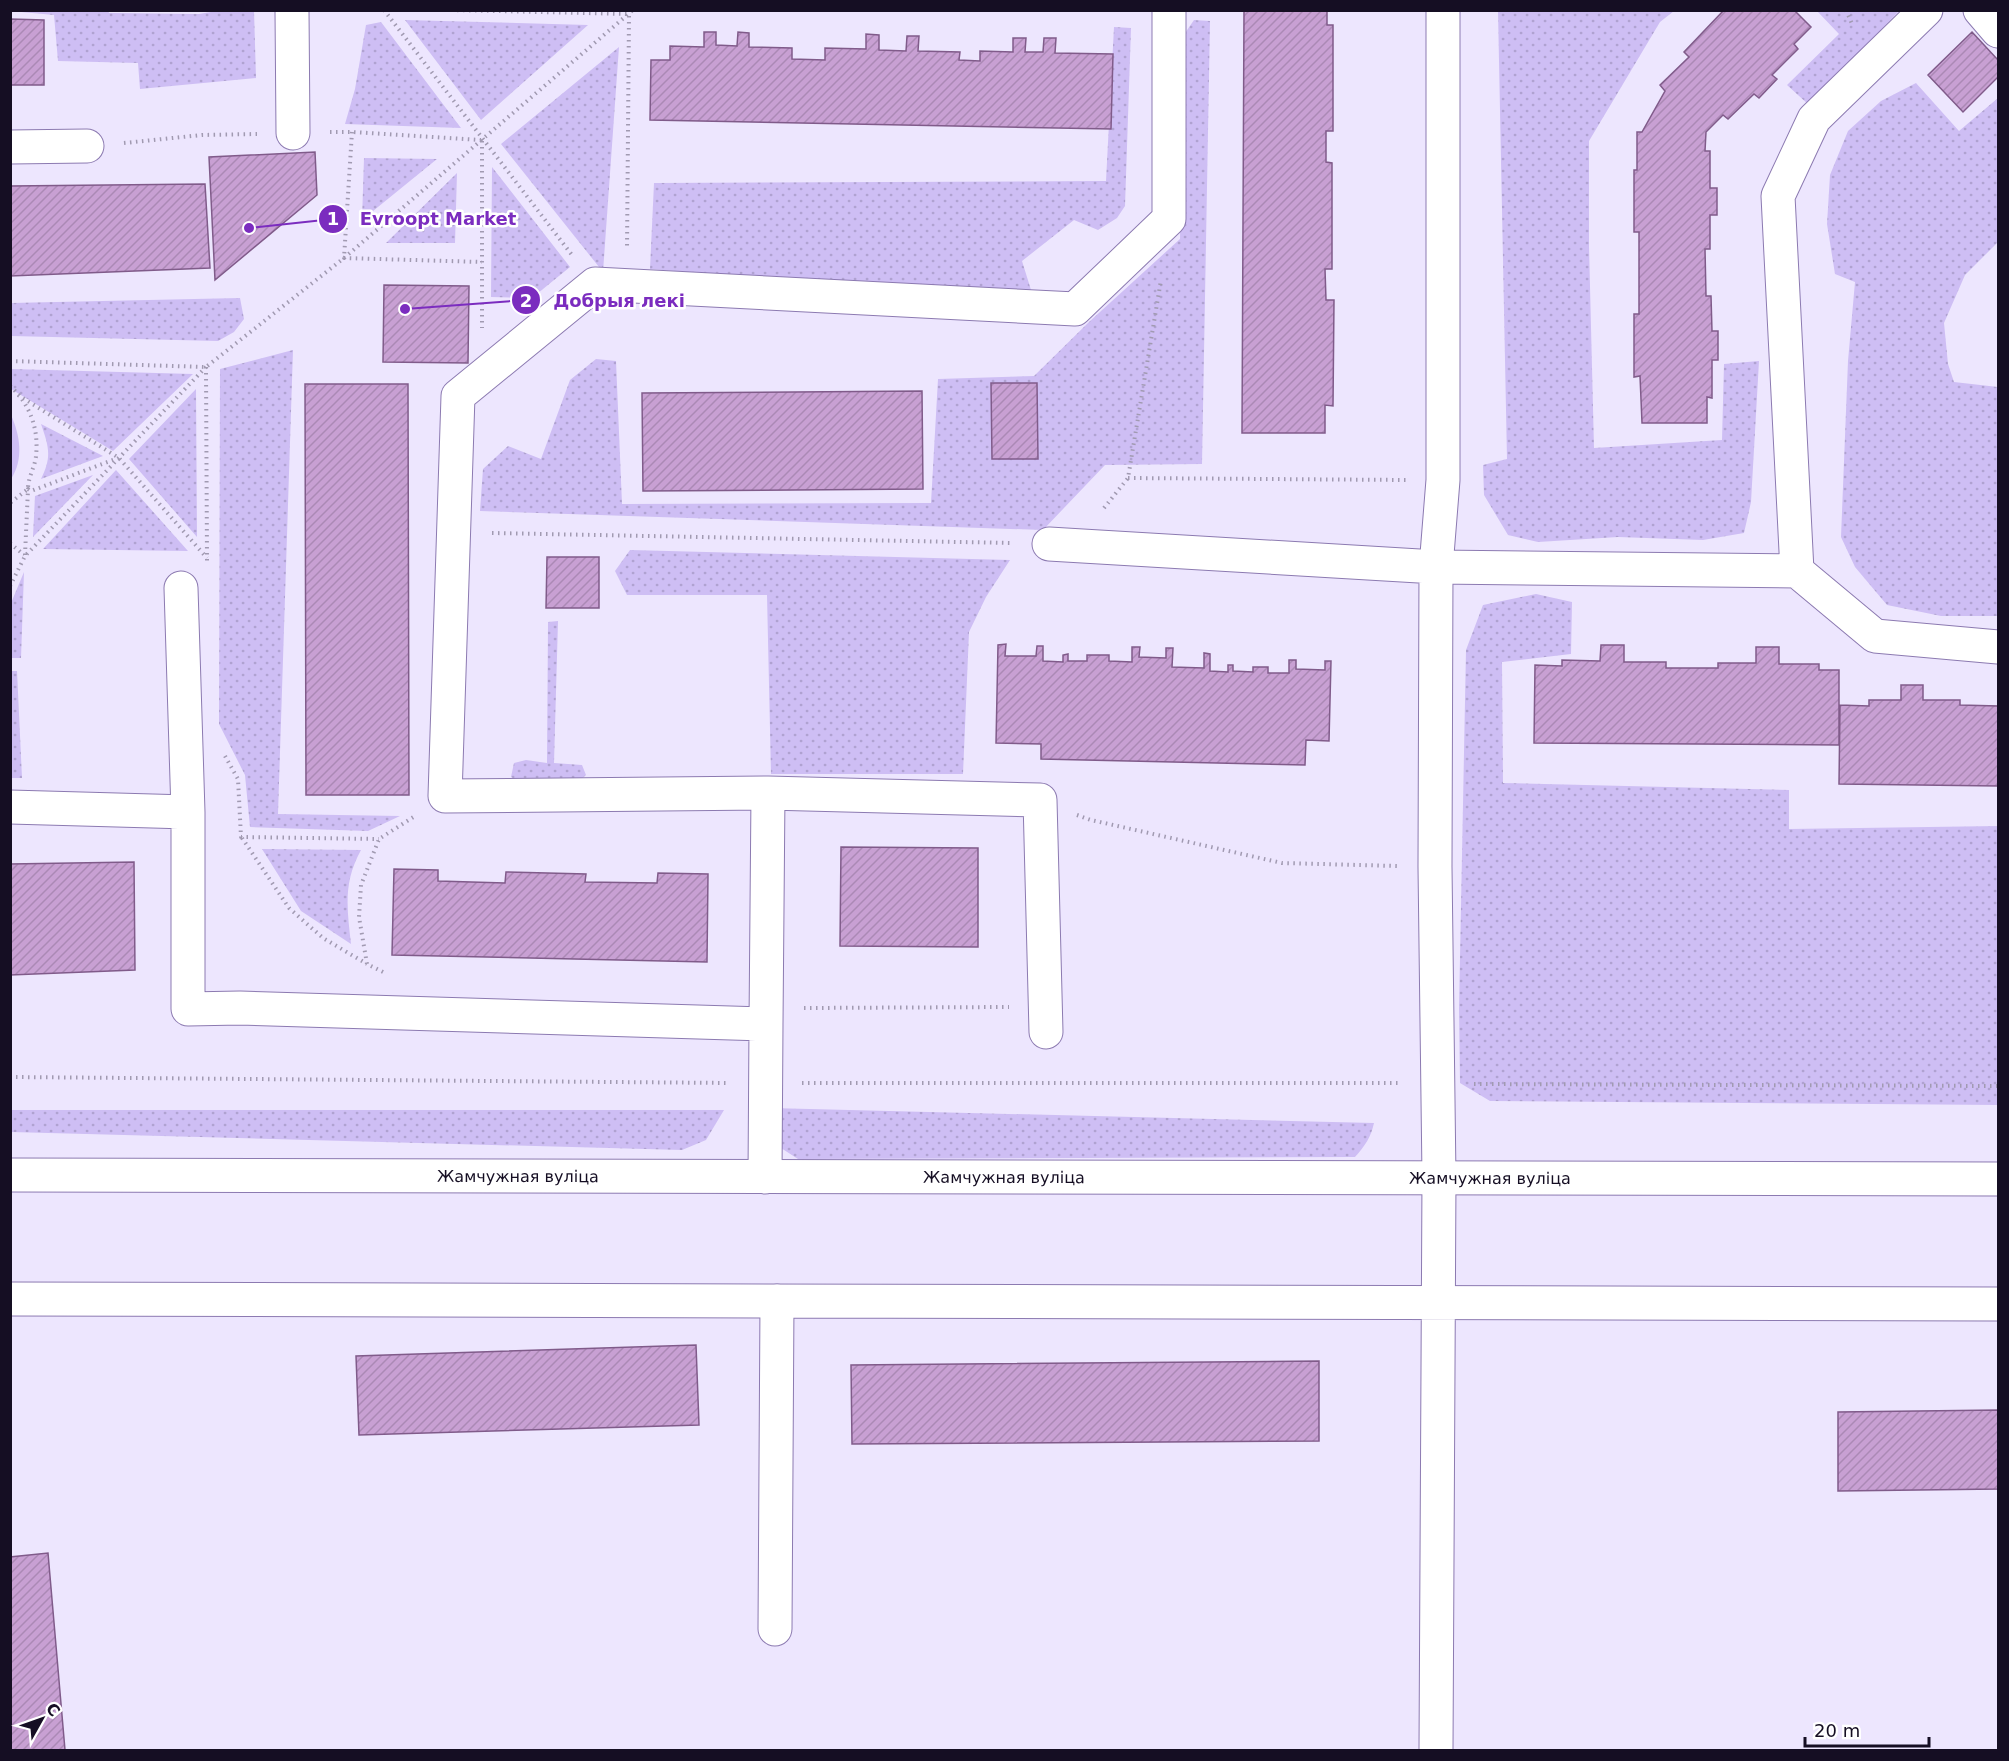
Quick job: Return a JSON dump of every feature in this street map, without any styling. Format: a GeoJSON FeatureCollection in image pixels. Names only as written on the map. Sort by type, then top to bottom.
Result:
{"type":"FeatureCollection","features":[{"type":"Feature","properties":{"kind":"main road"},"geometry":{"type":"LineString","coordinates":[[292,10],[293,133]]}},
{"type":"Feature","properties":{"kind":"main road"},"geometry":{"type":"LineString","coordinates":[[1046,1020],[1040,800],[768,793],[445,796],[458,396],[595,284],[1075,309],[1169,219],[1169,10]]}},
{"type":"Feature","properties":{"kind":"main road"},"geometry":{"type":"LineString","coordinates":[[1436,1750],[1439,1177],[1435,867],[1436,567],[1443,480],[1443,10]]}},
{"type":"Feature","properties":{"kind":"main road"},"geometry":{"type":"LineString","coordinates":[[1797,571],[1778,196],[1814,119],[1926,10]]}},
{"type":"Feature","properties":{"kind":"main road"},"geometry":{"type":"LineString","coordinates":[[1980,10],[1998,31]]}},
{"type":"Feature","properties":{"kind":"main road"},"geometry":{"type":"LineString","coordinates":[[10,147],[87,146]]}},
{"type":"Feature","properties":{"kind":"main road"},"geometry":{"type":"LineString","coordinates":[[1061,545],[1436,567],[1797,571],[1875,636],[1998,647]]}},
{"type":"Feature","properties":{"kind":"main road"},"geometry":{"type":"LineString","coordinates":[[194,579],[188,812],[188,1009],[765,1016]]}},
{"type":"Feature","properties":{"kind":"main road"},"geometry":{"type":"LineString","coordinates":[[765,1177],[768,793]]}},
{"type":"Feature","properties":{"kind":"main road"},"geometry":{"type":"LineString","coordinates":[[10,807],[188,812]]}},
{"type":"Feature","properties":{"kind":"main road","name":"Жамчужная вуліца"},"geometry":{"type":"LineString","coordinates":[[10,1175],[1998,1179]]}},
{"type":"Feature","properties":{"kind":"main road"},"geometry":{"type":"LineString","coordinates":[[10,1299],[1998,1304]]}},
{"type":"Feature","properties":{"kind":"main road"},"geometry":{"type":"LineString","coordinates":[[775,1629],[777,1301]]}},
{"type":"Feature","properties":{"kind":"path"},"geometry":{"type":"LineString","coordinates":[[384,10],[595,284]]}},
{"type":"Feature","properties":{"kind":"path"},"geometry":{"type":"LineString","coordinates":[[451,10],[631,12]]}},
{"type":"Feature","properties":{"kind":"path"},"geometry":{"type":"LineString","coordinates":[[10,586],[25,556],[206,367],[344,258],[631,12]]}},
{"type":"Feature","properties":{"kind":"path"},"geometry":{"type":"LineString","coordinates":[[627,285],[631,12]]}},
{"type":"Feature","properties":{"kind":"path"},"geometry":{"type":"LineString","coordinates":[[344,258],[352,132]]}},
{"type":"Feature","properties":{"kind":"path"},"geometry":{"type":"LineString","coordinates":[[87,146],[202,135],[352,132],[482,140]]}},
{"type":"Feature","properties":{"kind":"path"},"geometry":{"type":"LineString","coordinates":[[482,140],[482,375]]}},
{"type":"Feature","properties":{"kind":"path"},"geometry":{"type":"LineString","coordinates":[[344,258],[482,262]]}},
{"type":"Feature","properties":{"kind":"path"},"geometry":{"type":"LineString","coordinates":[[454,532],[1061,545],[1128,478],[1161,277]]}},
{"type":"Feature","properties":{"kind":"path"},"geometry":{"type":"LineString","coordinates":[[10,361],[206,367]]}},
{"type":"Feature","properties":{"kind":"path"},"geometry":{"type":"LineString","coordinates":[[194,579],[207,558],[206,367]]}},
{"type":"Feature","properties":{"kind":"path"},"geometry":{"type":"LineString","coordinates":[[10,386],[28,407],[37,431],[36,458],[28,482],[25,556]]}},
{"type":"Feature","properties":{"kind":"path"},"geometry":{"type":"LineString","coordinates":[[18,395],[119,458],[207,558]]}},
{"type":"Feature","properties":{"kind":"path"},"geometry":{"type":"LineString","coordinates":[[28,489],[31,491],[119,458]]}},
{"type":"Feature","properties":{"kind":"path"},"geometry":{"type":"LineString","coordinates":[[1128,478],[1443,480]]}},
{"type":"Feature","properties":{"kind":"path"},"geometry":{"type":"LineString","coordinates":[[10,503],[28,489]]}},
{"type":"Feature","properties":{"kind":"path"},"geometry":{"type":"LineString","coordinates":[[10,543],[25,556]]}},
{"type":"Feature","properties":{"kind":"path"},"geometry":{"type":"LineString","coordinates":[[223,752],[238,779],[241,837],[289,908],[323,938],[388,974]]}},
{"type":"Feature","properties":{"kind":"path"},"geometry":{"type":"LineString","coordinates":[[241,837],[379,839],[445,796]]}},
{"type":"Feature","properties":{"kind":"path"},"geometry":{"type":"LineString","coordinates":[[1040,800],[1091,820],[1282,863],[1435,867]]}},
{"type":"Feature","properties":{"kind":"path"},"geometry":{"type":"LineString","coordinates":[[367,964],[359,917],[361,885],[379,839]]}},
{"type":"Feature","properties":{"kind":"path"},"geometry":{"type":"LineString","coordinates":[[765,1016],[1046,1020]]}},
{"type":"Feature","properties":{"kind":"path"},"geometry":{"type":"LineString","coordinates":[[10,1077],[764,1083],[1998,1086]]}},
{"type":"Feature","properties":{"kind":"shaded area"},"geometry":{"type":"Polygon","coordinates":[[[108,10],[109,13],[199,14],[217,11],[254,11],[256,78],[140,89],[138,63],[58,61],[54,15],[10,11],[108,10]]]}},
{"type":"Feature","properties":{"kind":"shaded area"},"geometry":{"type":"Polygon","coordinates":[[[1498,11],[1674,11],[1660,22],[1589,141],[1594,448],[1722,440],[1724,364],[1759,361],[1751,502],[1744,533],[1703,540],[1618,537],[1538,542],[1508,535],[1484,495],[1483,465],[1507,459],[1498,11]]]}},
{"type":"Feature","properties":{"kind":"shaded area"},"geometry":{"type":"Polygon","coordinates":[[[1817,11],[1899,11],[1809,105],[1787,85],[1839,34],[1817,11]]]}},
{"type":"Feature","properties":{"kind":"shaded area"},"geometry":{"type":"Polygon","coordinates":[[[405,20],[588,25],[481,120],[405,20]]]}},
{"type":"Feature","properties":{"kind":"shaded area"},"geometry":{"type":"Polygon","coordinates":[[[1194,20],[1210,21],[1202,464],[1105,465],[1043,530],[480,511],[483,469],[508,446],[541,459],[570,380],[596,359],[616,361],[622,504],[931,503],[938,379],[1034,376],[1180,239],[1183,36],[1194,20]]]}},
{"type":"Feature","properties":{"kind":"shaded area"},"geometry":{"type":"Polygon","coordinates":[[[381,22],[461,128],[345,124],[355,89],[366,25],[381,22]]]}},
{"type":"Feature","properties":{"kind":"shaded area"},"geometry":{"type":"Polygon","coordinates":[[[1114,27],[1131,28],[1125,206],[1117,218],[1098,230],[1074,220],[1022,261],[1031,290],[1018,299],[650,269],[654,183],[1106,181],[1114,27]]]}},
{"type":"Feature","properties":{"kind":"shaded area"},"geometry":{"type":"Polygon","coordinates":[[[619,47],[603,272],[501,144],[619,47]]]}},
{"type":"Feature","properties":{"kind":"shaded area"},"geometry":{"type":"Polygon","coordinates":[[[1916,83],[1959,131],[1998,98],[1998,242],[1965,275],[1944,323],[1948,364],[1954,382],[1998,387],[1998,616],[1941,616],[1887,605],[1855,567],[1841,537],[1848,361],[1855,282],[1835,274],[1827,224],[1830,175],[1848,131],[1881,101],[1916,83]]]}},
{"type":"Feature","properties":{"kind":"shaded area"},"geometry":{"type":"Polygon","coordinates":[[[364,158],[437,159],[362,220],[364,158]]]}},
{"type":"Feature","properties":{"kind":"shaded area"},"geometry":{"type":"Polygon","coordinates":[[[492,167],[570,267],[532,298],[491,297],[492,167]]]}},
{"type":"Feature","properties":{"kind":"shaded area"},"geometry":{"type":"Polygon","coordinates":[[[457,173],[455,243],[386,243],[457,173]]]}},
{"type":"Feature","properties":{"kind":"shaded area"},"geometry":{"type":"Polygon","coordinates":[[[240,298],[244,319],[234,332],[218,341],[11,336],[11,303],[240,298]]]}},
{"type":"Feature","properties":{"kind":"shaded area"},"geometry":{"type":"Polygon","coordinates":[[[293,350],[278,814],[400,816],[368,831],[250,827],[245,775],[219,724],[220,369],[293,350]]]}},
{"type":"Feature","properties":{"kind":"shaded area"},"geometry":{"type":"Polygon","coordinates":[[[11,369],[193,374],[113,451],[11,389],[11,369]]]}},
{"type":"Feature","properties":{"kind":"shaded area"},"geometry":{"type":"Polygon","coordinates":[[[196,389],[197,537],[129,459],[196,389]]]}},
{"type":"Feature","properties":{"kind":"shaded area"},"geometry":{"type":"Polygon","coordinates":[[[11,415],[17,431],[19,455],[11,479],[11,415]]]}},
{"type":"Feature","properties":{"kind":"shaded area"},"geometry":{"type":"Polygon","coordinates":[[[41,424],[103,456],[41,479],[47,464],[48,452],[41,424]]]}},
{"type":"Feature","properties":{"kind":"shaded area"},"geometry":{"type":"Polygon","coordinates":[[[116,470],[188,551],[43,549],[116,470]]]}},
{"type":"Feature","properties":{"kind":"shaded area"},"geometry":{"type":"Polygon","coordinates":[[[93,475],[33,537],[35,496],[93,475]]]}},
{"type":"Feature","properties":{"kind":"shaded area"},"geometry":{"type":"Polygon","coordinates":[[[630,550],[1010,560],[986,597],[969,632],[963,774],[771,774],[767,595],[627,595],[615,571],[630,550]]]}},
{"type":"Feature","properties":{"kind":"shaded area"},"geometry":{"type":"Polygon","coordinates":[[[24,572],[21,658],[11,658],[11,603],[24,572]]]}},
{"type":"Feature","properties":{"kind":"shaded area"},"geometry":{"type":"Polygon","coordinates":[[[1536,594],[1572,602],[1571,654],[1502,662],[1503,783],[1789,790],[1789,829],[1998,826],[1998,1105],[1490,1101],[1460,1083],[1459,1009],[1466,650],[1483,605],[1536,594]]]}},
{"type":"Feature","properties":{"kind":"shaded area"},"geometry":{"type":"Polygon","coordinates":[[[558,621],[554,763],[582,765],[586,775],[578,782],[523,784],[511,777],[514,763],[526,760],[547,763],[548,622],[558,621]]]}},
{"type":"Feature","properties":{"kind":"shaded area"},"geometry":{"type":"Polygon","coordinates":[[[11,671],[17,671],[22,778],[11,778],[11,671]]]}},
{"type":"Feature","properties":{"kind":"shaded area"},"geometry":{"type":"Polygon","coordinates":[[[262,849],[361,850],[349,885],[351,944],[301,911],[262,849]]]}},
{"type":"Feature","properties":{"kind":"shaded area"},"geometry":{"type":"Polygon","coordinates":[[[770,1108],[1374,1123],[1367,1141],[1355,1157],[798,1159],[781,1148],[770,1108]]]}},
{"type":"Feature","properties":{"kind":"shaded area"},"geometry":{"type":"Polygon","coordinates":[[[11,1110],[724,1110],[706,1140],[682,1150],[11,1132],[11,1110]]]}},
{"type":"Feature","properties":{"kind":"building"},"geometry":{"type":"Polygon","coordinates":[[[1244,10],[1327,10],[1327,25],[1333,25],[1333,131],[1326,131],[1326,162],[1332,163],[1332,269],[1325,269],[1326,300],[1334,300],[1333,406],[1325,405],[1325,433],[1242,433],[1244,10]]]}},
{"type":"Feature","properties":{"kind":"building"},"geometry":{"type":"Polygon","coordinates":[[[1724,10],[1794,10],[1811,27],[1794,44],[1798,49],[1772,75],[1777,79],[1759,98],[1754,94],[1728,119],[1723,115],[1706,132],[1705,151],[1710,151],[1710,188],[1717,188],[1717,215],[1710,215],[1710,249],[1705,249],[1706,296],[1711,296],[1712,331],[1718,331],[1718,360],[1712,360],[1712,398],[1707,397],[1707,423],[1642,423],[1640,376],[1634,377],[1634,314],[1639,314],[1639,232],[1634,232],[1634,170],[1637,170],[1637,132],[1642,132],[1665,91],[1660,85],[1689,57],[1684,52],[1724,10]]]}},
{"type":"Feature","properties":{"kind":"building"},"geometry":{"type":"Polygon","coordinates":[[[10,19],[44,20],[44,85],[10,85],[10,19]]]}},
{"type":"Feature","properties":{"kind":"building"},"geometry":{"type":"Polygon","coordinates":[[[704,32],[716,32],[716,45],[737,46],[738,32],[749,33],[749,47],[792,48],[792,59],[825,60],[825,48],[866,49],[866,34],[879,35],[879,50],[906,51],[907,36],[919,36],[918,51],[960,52],[959,60],[980,61],[980,51],[1013,52],[1013,38],[1026,38],[1025,52],[1043,52],[1044,38],[1056,38],[1055,53],[1113,54],[1111,129],[650,120],[651,60],[670,60],[670,46],[704,47],[704,32]]]}},
{"type":"Feature","properties":{"kind":"building"},"geometry":{"type":"Polygon","coordinates":[[[1972,32],[1998,60],[1998,77],[1963,112],[1928,75],[1972,32]]]}},
{"type":"Feature","properties":{"kind":"building"},"geometry":{"type":"Polygon","coordinates":[[[315,152],[317,195],[215,280],[209,157],[315,152]]]}},
{"type":"Feature","properties":{"kind":"building"},"geometry":{"type":"Polygon","coordinates":[[[205,184],[210,268],[10,276],[10,186],[205,184]]]}},
{"type":"Feature","properties":{"kind":"building"},"geometry":{"type":"Polygon","coordinates":[[[384,285],[469,286],[468,363],[383,362],[384,285]]]}},
{"type":"Feature","properties":{"kind":"building"},"geometry":{"type":"Polygon","coordinates":[[[991,383],[1037,383],[1038,459],[992,459],[991,383]]]}},
{"type":"Feature","properties":{"kind":"building"},"geometry":{"type":"Polygon","coordinates":[[[305,384],[408,384],[409,795],[306,795],[305,384]]]}},
{"type":"Feature","properties":{"kind":"building"},"geometry":{"type":"Polygon","coordinates":[[[922,391],[923,489],[643,491],[642,393],[922,391]]]}},
{"type":"Feature","properties":{"kind":"building"},"geometry":{"type":"Polygon","coordinates":[[[547,557],[599,557],[599,608],[546,608],[547,557]]]}},
{"type":"Feature","properties":{"kind":"building"},"geometry":{"type":"Polygon","coordinates":[[[1006,644],[1005,656],[1036,656],[1037,646],[1043,646],[1043,661],[1063,662],[1063,655],[1068,654],[1068,661],[1087,661],[1087,655],[1109,655],[1109,661],[1132,662],[1132,647],[1140,647],[1139,657],[1166,658],[1166,648],[1173,648],[1172,667],[1204,668],[1204,653],[1210,654],[1210,671],[1228,672],[1228,665],[1233,665],[1233,671],[1253,672],[1253,667],[1268,667],[1268,673],[1289,673],[1289,660],[1296,660],[1296,669],[1325,670],[1325,661],[1331,661],[1329,741],[1306,740],[1305,765],[1041,759],[1041,744],[996,743],[998,645],[1006,644]]]}},
{"type":"Feature","properties":{"kind":"building"},"geometry":{"type":"Polygon","coordinates":[[[1601,645],[1624,645],[1624,662],[1666,662],[1666,668],[1718,668],[1718,663],[1756,663],[1756,647],[1779,647],[1779,664],[1819,664],[1819,670],[1839,670],[1839,745],[1534,743],[1535,665],[1562,666],[1562,660],[1600,661],[1601,645]]]}},
{"type":"Feature","properties":{"kind":"building"},"geometry":{"type":"Polygon","coordinates":[[[1901,685],[1923,685],[1923,700],[1960,700],[1960,705],[1998,706],[1998,786],[1839,784],[1840,705],[1869,706],[1869,700],[1901,700],[1901,685]]]}},
{"type":"Feature","properties":{"kind":"building"},"geometry":{"type":"Polygon","coordinates":[[[841,847],[978,848],[978,947],[840,946],[841,847]]]}},
{"type":"Feature","properties":{"kind":"building"},"geometry":{"type":"Polygon","coordinates":[[[134,862],[135,970],[10,975],[10,864],[134,862]]]}},
{"type":"Feature","properties":{"kind":"building"},"geometry":{"type":"Polygon","coordinates":[[[394,869],[438,870],[438,881],[505,883],[506,872],[586,874],[585,882],[657,883],[658,873],[708,874],[707,962],[392,955],[394,869]]]}},
{"type":"Feature","properties":{"kind":"building"},"geometry":{"type":"Polygon","coordinates":[[[696,1345],[699,1425],[359,1435],[356,1356],[696,1345]]]}},
{"type":"Feature","properties":{"kind":"building"},"geometry":{"type":"Polygon","coordinates":[[[1319,1361],[1319,1441],[852,1444],[851,1365],[1319,1361]]]}},
{"type":"Feature","properties":{"kind":"building"},"geometry":{"type":"Polygon","coordinates":[[[1998,1410],[1998,1489],[1838,1491],[1838,1412],[1998,1410]]]}},
{"type":"Feature","properties":{"kind":"building"},"geometry":{"type":"Polygon","coordinates":[[[48,1553],[65,1750],[10,1750],[10,1557],[48,1553]]]}},
{"type":"Feature","properties":{"kind":"place","name":"Evroopt Market"},"geometry":{"type":"Point","coordinates":[249,228]}},
{"type":"Feature","properties":{"kind":"place","name":"Добрыя лекі"},"geometry":{"type":"Point","coordinates":[405,309]}}]}
